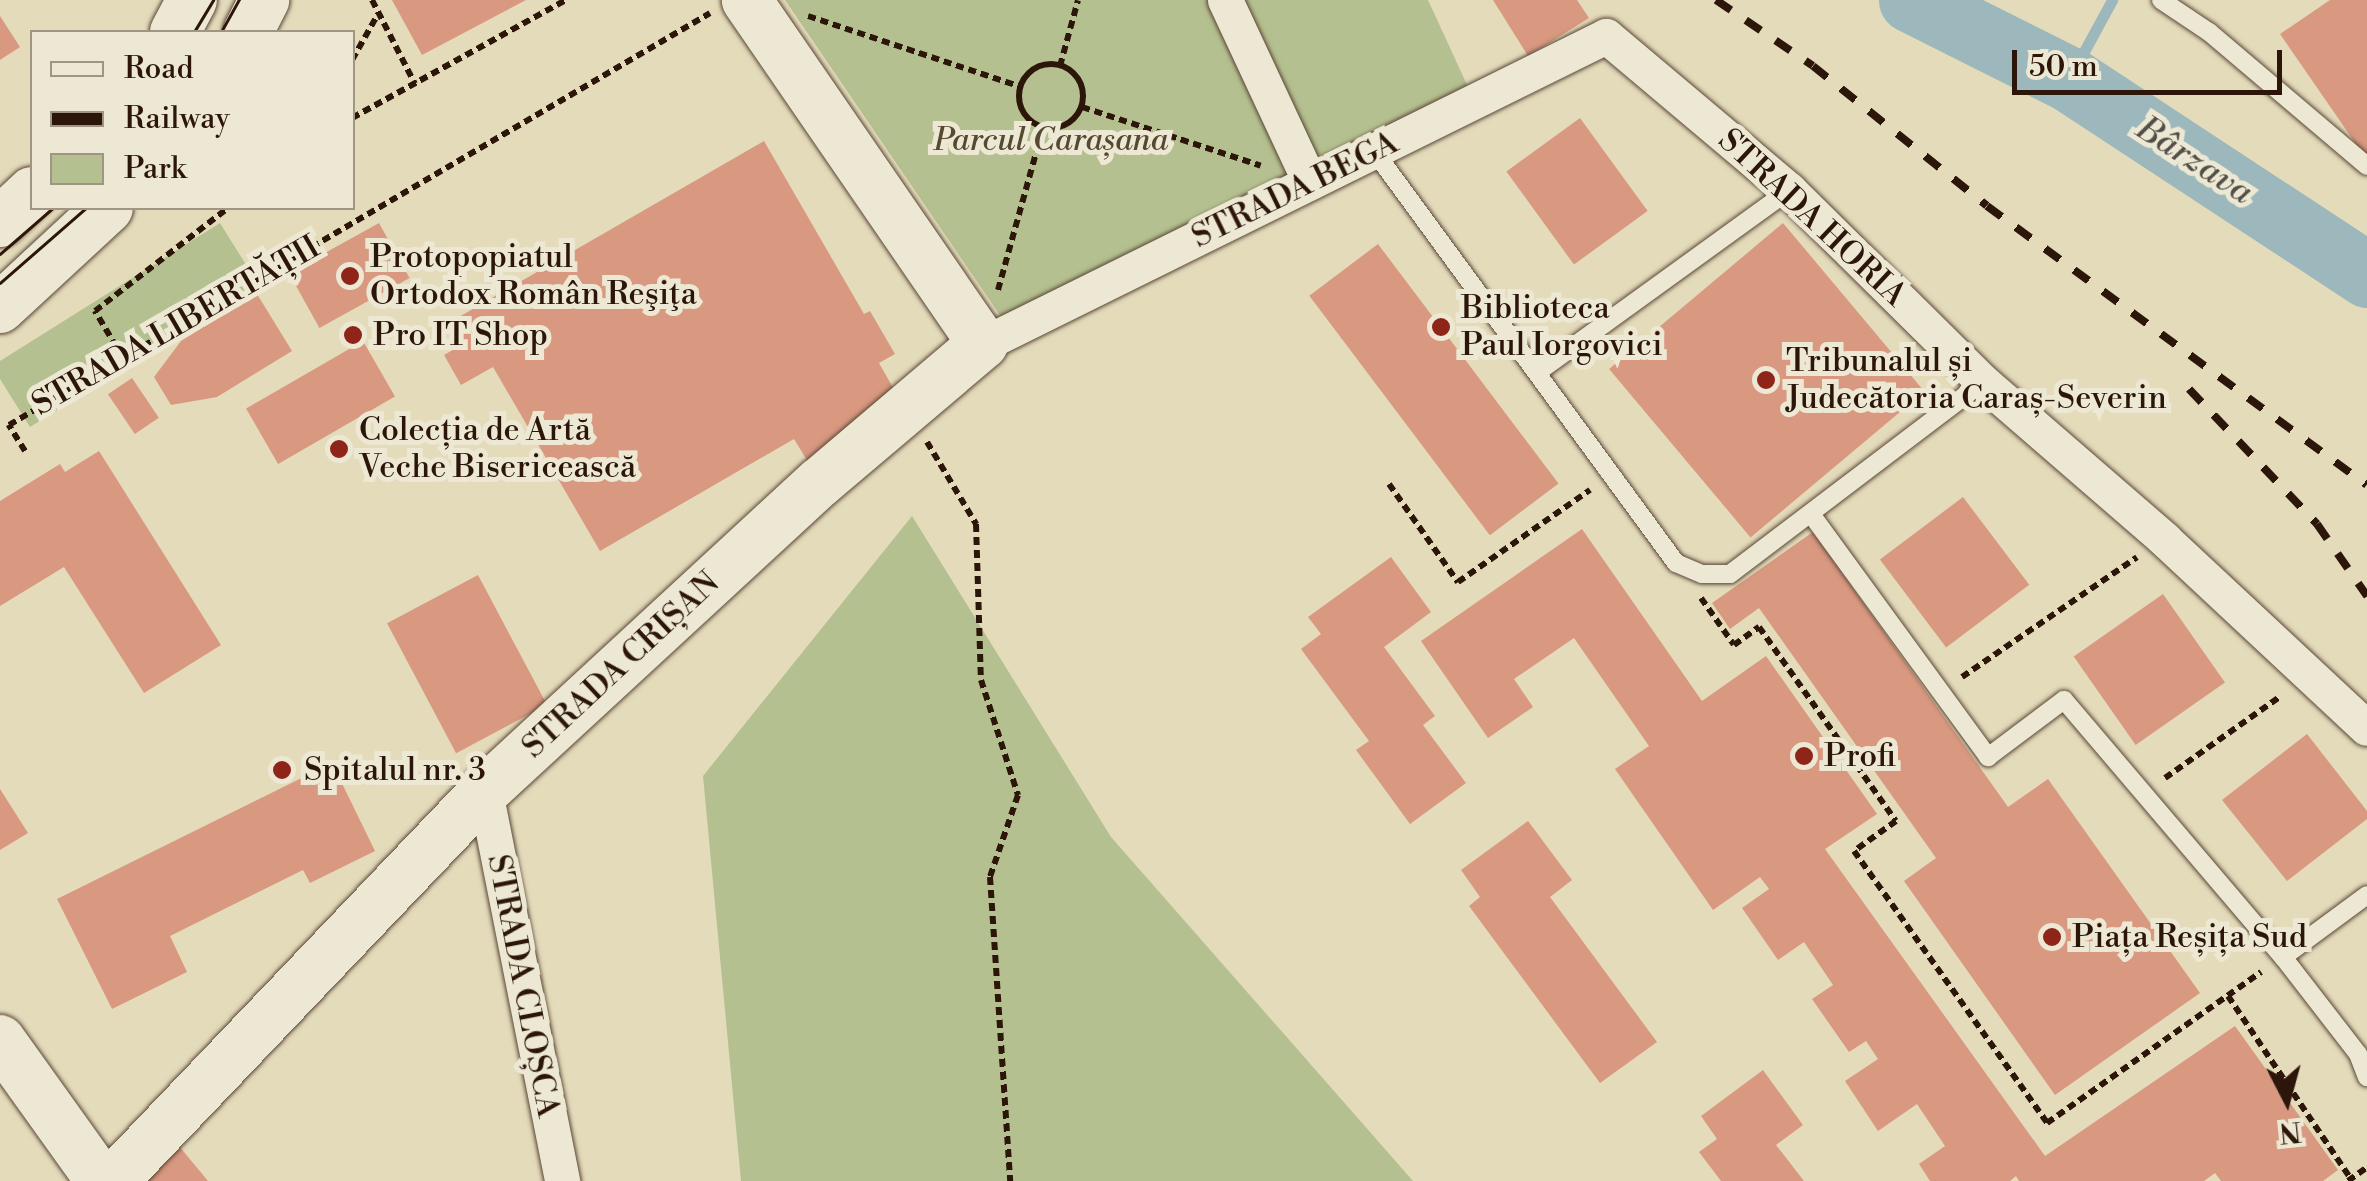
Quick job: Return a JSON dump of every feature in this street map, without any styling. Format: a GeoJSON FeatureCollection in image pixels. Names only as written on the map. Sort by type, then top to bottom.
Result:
{"type":"FeatureCollection","features":[{"type":"Feature","properties":{"kind":"street"},"geometry":{"type":"LineString","coordinates":[[176,30],[192,0]]}},
{"type":"Feature","properties":{"kind":"street"},"geometry":{"type":"LineString","coordinates":[[249,30],[264,0]]}},
{"type":"Feature","properties":{"kind":"street"},"geometry":{"type":"LineString","coordinates":[[1225,0],[1310,182]]}},
{"type":"Feature","properties":{"kind":"street"},"geometry":{"type":"LineString","coordinates":[[731,5],[983,344]]}},
{"type":"Feature","properties":{"kind":"street","name":"STRADA BEGA"},"geometry":{"type":"LineString","coordinates":[[983,344],[1606,36]]}},
{"type":"Feature","properties":{"kind":"street","name":"STRADA HORIA"},"geometry":{"type":"LineString","coordinates":[[1606,36],[1789,190],[1983,382],[2164,539],[2367,728]]}},
{"type":"Feature","properties":{"kind":"street"},"geometry":{"type":"LineString","coordinates":[[0,222],[30,194]]}},
{"type":"Feature","properties":{"kind":"street"},"geometry":{"type":"LineString","coordinates":[[0,308],[106,210]]}},
{"type":"Feature","properties":{"kind":"street","name":"STRADA CRIȘAN"},"geometry":{"type":"LineString","coordinates":[[113,1181],[485,792],[819,483],[983,344]]}},
{"type":"Feature","properties":{"kind":"street","name":"STRADA CLOȘCA"},"geometry":{"type":"LineString","coordinates":[[485,792],[562,1181]]}},
{"type":"Feature","properties":{"kind":"street"},"geometry":{"type":"LineString","coordinates":[[0,1040],[100,1181]]}},
{"type":"Feature","properties":{"kind":"lane"},"geometry":{"type":"LineString","coordinates":[[2162,0],[2209,32],[2367,166]]}},
{"type":"Feature","properties":{"kind":"lane"},"geometry":{"type":"LineString","coordinates":[[1374,151],[1676,563],[1702,574],[1730,574],[1983,382]]}},
{"type":"Feature","properties":{"kind":"lane"},"geometry":{"type":"LineString","coordinates":[[1538,372],[1789,190]]}},
{"type":"Feature","properties":{"kind":"lane"},"geometry":{"type":"LineString","coordinates":[[1811,514],[1988,757],[2064,700],[2283,957],[2358,1054],[2367,1077]]}},
{"type":"Feature","properties":{"kind":"lane"},"geometry":{"type":"LineString","coordinates":[[2283,957],[2367,895]]}},
{"type":"Feature","properties":{"kind":"path"},"geometry":{"type":"LineString","coordinates":[[372,0],[415,84]]}},
{"type":"Feature","properties":{"kind":"path"},"geometry":{"type":"LineString","coordinates":[[355,116],[566,0]]}},
{"type":"Feature","properties":{"kind":"path"},"geometry":{"type":"LineString","coordinates":[[1060,66],[1078,0]]}},
{"type":"Feature","properties":{"kind":"path","name":"STRADA LIBERTĂȚII"},"geometry":{"type":"LineString","coordinates":[[25,450],[9,424],[731,5]]}},
{"type":"Feature","properties":{"kind":"path"},"geometry":{"type":"LineString","coordinates":[[798,12],[1020,86]]}},
{"type":"Feature","properties":{"kind":"path"},"geometry":{"type":"LineString","coordinates":[[355,55],[378,13]]}},
{"type":"Feature","properties":{"kind":"path"},"geometry":{"type":"LineString","coordinates":[[1044,65],[1060,66],[1075,74],[1083,90],[1082,107],[1073,120],[1059,128],[1043,128],[1028,119],[1020,104],[1020,86],[1029,73],[1044,65]]}},
{"type":"Feature","properties":{"kind":"path"},"geometry":{"type":"LineString","coordinates":[[1082,107],[1310,182]]}},
{"type":"Feature","properties":{"kind":"path"},"geometry":{"type":"LineString","coordinates":[[983,344],[1043,128]]}},
{"type":"Feature","properties":{"kind":"path"},"geometry":{"type":"LineString","coordinates":[[123,358],[95,310],[225,210]]}},
{"type":"Feature","properties":{"kind":"path"},"geometry":{"type":"LineString","coordinates":[[908,410],[976,524],[981,680],[1018,794],[990,877],[1010,1181]]}},
{"type":"Feature","properties":{"kind":"path"},"geometry":{"type":"LineString","coordinates":[[1388,484],[1458,582],[1612,474]]}},
{"type":"Feature","properties":{"kind":"path"},"geometry":{"type":"LineString","coordinates":[[1940,692],[2164,539]]}},
{"type":"Feature","properties":{"kind":"path"},"geometry":{"type":"LineString","coordinates":[[1676,563],[1734,645],[1759,627],[1896,821]]}},
{"type":"Feature","properties":{"kind":"path"},"geometry":{"type":"LineString","coordinates":[[2143,793],[2310,676]]}},
{"type":"Feature","properties":{"kind":"path"},"geometry":{"type":"LineString","coordinates":[[1905,815],[1854,851],[2047,1123],[2283,957]]}},
{"type":"Feature","properties":{"kind":"path"},"geometry":{"type":"LineString","coordinates":[[2228,996],[2349,1180],[2367,1167]]}},
{"type":"Feature","properties":{"kind":"green space","name":"Parcul Carașana"},"geometry":{"type":"Polygon","coordinates":[[[785,0],[1428,0],[1468,87],[1004,321],[785,0]]]}},
{"type":"Feature","properties":{"kind":"green space"},"geometry":{"type":"Polygon","coordinates":[[[220,223],[258,284],[30,427],[0,379],[0,361],[220,223]]]}},
{"type":"Feature","properties":{"kind":"green space"},"geometry":{"type":"Polygon","coordinates":[[[912,516],[1111,837],[1413,1181],[741,1181],[703,776],[912,516]]]}},
{"type":"Feature","properties":{"kind":"building"},"geometry":{"type":"Polygon","coordinates":[[[392,0],[526,0],[422,55],[392,0]]]}},
{"type":"Feature","properties":{"kind":"building"},"geometry":{"type":"Polygon","coordinates":[[[1493,0],[1577,0],[1589,18],[1528,56],[1493,0]]]}},
{"type":"Feature","properties":{"kind":"building"},"geometry":{"type":"Polygon","coordinates":[[[2330,0],[2367,0],[2367,160],[2280,34],[2330,0]]]}},
{"type":"Feature","properties":{"kind":"building"},"geometry":{"type":"Polygon","coordinates":[[[0,16],[20,47],[0,60],[0,16]]]}},
{"type":"Feature","properties":{"kind":"building"},"geometry":{"type":"Polygon","coordinates":[[[1580,118],[1648,211],[1574,265],[1506,171],[1580,118]]]}},
{"type":"Feature","properties":{"kind":"building"},"geometry":{"type":"Polygon","coordinates":[[[764,141],[864,314],[870,311],[895,354],[879,363],[904,407],[808,462],[794,439],[600,551],[493,367],[461,385],[444,355],[465,343],[452,321],[764,141]]]}},
{"type":"Feature","properties":{"kind":"building","name":"Protopopiatul Ortodox Român Reşiţa"},"geometry":{"type":"Polygon","coordinates":[[[379,223],[410,278],[319,328],[289,273],[379,223]]]}},
{"type":"Feature","properties":{"kind":"building","name":"Tribunalul și Judecătoria Caraș-Severin"},"geometry":{"type":"Polygon","coordinates":[[[1783,223],[1924,392],[1751,537],[1609,369],[1783,223]]]}},
{"type":"Feature","properties":{"kind":"building"},"geometry":{"type":"Polygon","coordinates":[[[1378,244],[1559,484],[1490,535],[1309,296],[1378,244]]]}},
{"type":"Feature","properties":{"kind":"building"},"geometry":{"type":"Polygon","coordinates":[[[257,294],[292,351],[217,397],[171,405],[154,377],[181,341],[257,294]]]}},
{"type":"Feature","properties":{"kind":"building"},"geometry":{"type":"Polygon","coordinates":[[[363,341],[395,396],[278,464],[246,408],[363,341]]]}},
{"type":"Feature","properties":{"kind":"building"},"geometry":{"type":"Polygon","coordinates":[[[132,378],[159,418],[135,434],[108,394],[132,378]]]}},
{"type":"Feature","properties":{"kind":"building"},"geometry":{"type":"Polygon","coordinates":[[[99,451],[221,645],[144,693],[64,567],[0,606],[0,501],[60,464],[65,472],[99,451]]]}},
{"type":"Feature","properties":{"kind":"building"},"geometry":{"type":"Polygon","coordinates":[[[1963,497],[2029,585],[1946,647],[1880,560],[1963,497]]]}},
{"type":"Feature","properties":{"kind":"building"},"geometry":{"type":"Polygon","coordinates":[[[1582,529],[1702,701],[1766,656],[1877,814],[1825,849],[2045,1156],[2235,1026],[2338,1170],[2323,1181],[2221,1181],[2215,1173],[2204,1181],[2019,1181],[2016,1176],[2010,1181],[1930,1181],[1919,1164],[1945,1146],[1917,1104],[1878,1131],[1845,1081],[1878,1059],[1866,1041],[1849,1052],[1812,999],[1833,985],[1804,942],[1778,960],[1742,908],[1769,889],[1760,877],[1713,910],[1615,769],[1649,746],[1574,638],[1514,679],[1533,707],[1488,738],[1421,641],[1582,529]]]}},
{"type":"Feature","properties":{"kind":"building","name":"Piața Reșița Sud"},"geometry":{"type":"Polygon","coordinates":[[[1813,532],[2008,807],[2048,779],[2200,993],[2055,1095],[1904,881],[1936,858],[1759,608],[1730,629],[1712,603],[1813,532]]]}},
{"type":"Feature","properties":{"kind":"building"},"geometry":{"type":"Polygon","coordinates":[[[1391,557],[1431,612],[1384,647],[1435,716],[1423,725],[1466,783],[1410,824],[1356,750],[1369,741],[1301,649],[1321,634],[1308,617],[1391,557]]]}},
{"type":"Feature","properties":{"kind":"building"},"geometry":{"type":"Polygon","coordinates":[[[478,575],[547,705],[456,753],[387,623],[478,575]]]}},
{"type":"Feature","properties":{"kind":"building"},"geometry":{"type":"Polygon","coordinates":[[[2163,594],[2225,682],[2136,745],[2074,657],[2163,594]]]}},
{"type":"Feature","properties":{"kind":"building"},"geometry":{"type":"Polygon","coordinates":[[[2307,734],[2367,811],[2367,819],[2287,881],[2222,800],[2307,734]]]}},
{"type":"Feature","properties":{"kind":"building"},"geometry":{"type":"Polygon","coordinates":[[[332,763],[375,851],[310,883],[303,870],[170,936],[187,972],[112,1009],[57,899],[332,763]]]}},
{"type":"Feature","properties":{"kind":"building"},"geometry":{"type":"Polygon","coordinates":[[[0,789],[28,833],[0,850],[0,789]]]}},
{"type":"Feature","properties":{"kind":"building"},"geometry":{"type":"Polygon","coordinates":[[[1528,821],[1572,880],[1550,897],[1657,1042],[1600,1083],[1469,906],[1480,897],[1461,870],[1528,821]]]}},
{"type":"Feature","properties":{"kind":"building"},"geometry":{"type":"Polygon","coordinates":[[[1763,1070],[1803,1125],[1776,1145],[1804,1181],[1721,1181],[1699,1152],[1717,1139],[1701,1116],[1763,1070]]]}},
{"type":"Feature","properties":{"kind":"building"},"geometry":{"type":"Polygon","coordinates":[[[179,1146],[208,1181],[135,1181],[179,1146]]]}},
{"type":"Feature","properties":{"kind":"waterway","name":"Bârzava"},"geometry":{"type":"LineString","coordinates":[[1911,0],[2069,79],[2367,275]]}},
{"type":"Feature","properties":{"kind":"waterway"},"geometry":{"type":"LineString","coordinates":[[2069,79],[2112,0]]}},
{"type":"Feature","properties":{"kind":"tram line"},"geometry":{"type":"LineString","coordinates":[[195,30],[213,0]]}},
{"type":"Feature","properties":{"kind":"tram line"},"geometry":{"type":"LineString","coordinates":[[222,30],[239,0]]}},
{"type":"Feature","properties":{"kind":"tram line"},"geometry":{"type":"LineString","coordinates":[[0,254],[51,210]]}},
{"type":"Feature","properties":{"kind":"tram line"},"geometry":{"type":"LineString","coordinates":[[0,283],[84,210]]}},
{"type":"Feature","properties":{"kind":"railway"},"geometry":{"type":"LineString","coordinates":[[1716,0],[1813,66],[1987,206],[2367,485]]}},
{"type":"Feature","properties":{"kind":"railway"},"geometry":{"type":"LineString","coordinates":[[2189,389],[2317,524],[2367,596]]}},
{"type":"Feature","properties":{"kind":"place","name":"Protopopiatul Ortodox Român Reşiţa"},"geometry":{"type":"Point","coordinates":[350,276]}},
{"type":"Feature","properties":{"kind":"place","name":"Biblioteca Paul Iorgovici"},"geometry":{"type":"Point","coordinates":[1441,327]}},
{"type":"Feature","properties":{"kind":"place","name":"Pro IT Shop"},"geometry":{"type":"Point","coordinates":[353,335]}},
{"type":"Feature","properties":{"kind":"place","name":"Tribunalul și Judecătoria Caraș-Severin"},"geometry":{"type":"Point","coordinates":[1766,380]}},
{"type":"Feature","properties":{"kind":"place","name":"Colecția de Artă Veche Bisericească"},"geometry":{"type":"Point","coordinates":[339,449]}},
{"type":"Feature","properties":{"kind":"place","name":"Profi"},"geometry":{"type":"Point","coordinates":[1804,756]}},
{"type":"Feature","properties":{"kind":"place","name":"Spitalul nr. 3"},"geometry":{"type":"Point","coordinates":[282,770]}},
{"type":"Feature","properties":{"kind":"place","name":"Piața Reșița Sud"},"geometry":{"type":"Point","coordinates":[2052,937]}}]}
